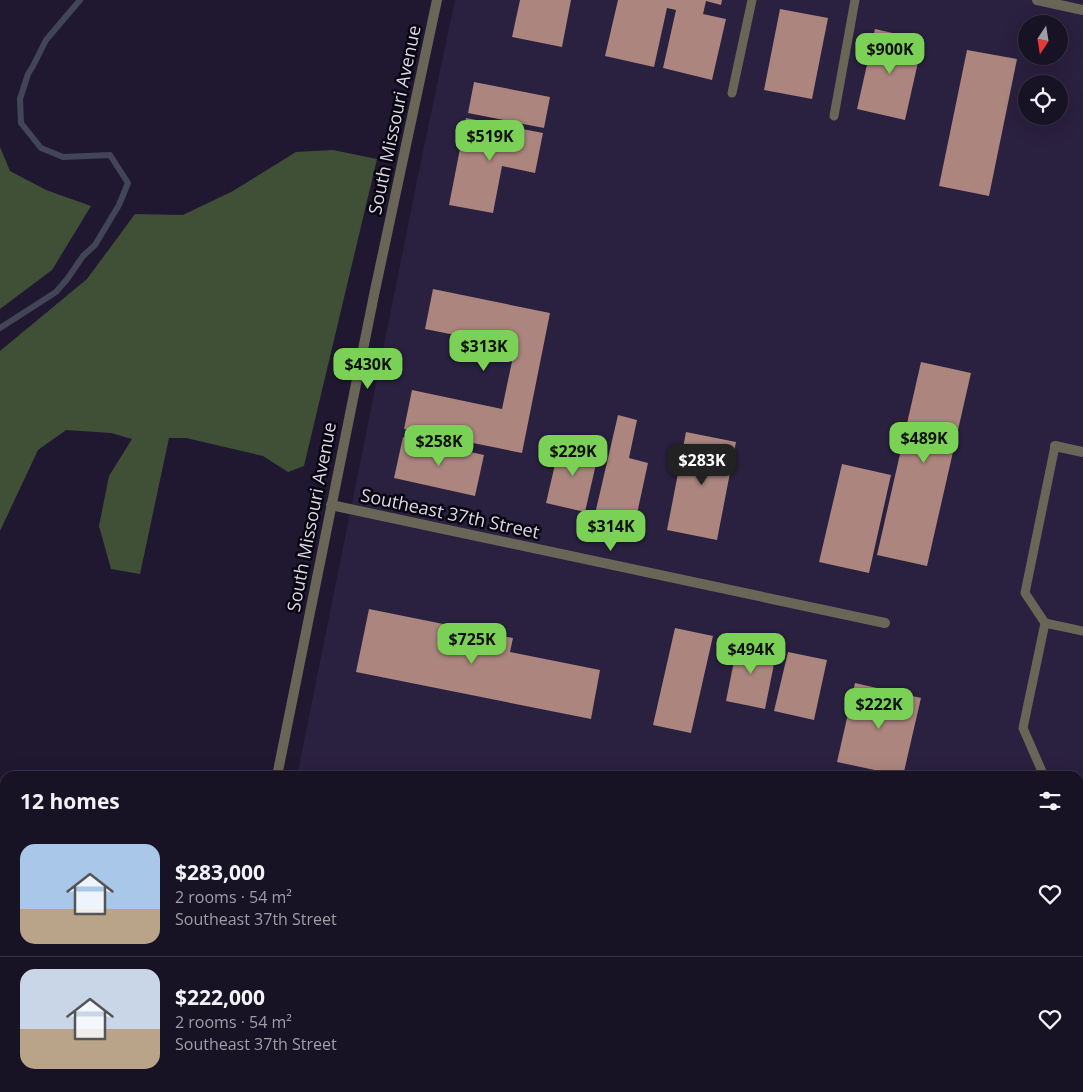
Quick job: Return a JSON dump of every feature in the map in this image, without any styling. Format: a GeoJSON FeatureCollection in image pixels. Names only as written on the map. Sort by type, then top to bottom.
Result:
{"type":"FeatureCollection","features":[{"type":"Feature","properties":{"kind":"street","name":"South Missouri Avenue"},"geometry":{"type":"LineString","coordinates":[[278,771],[331,505],[437,0]]}},
{"type":"Feature","properties":{"kind":"street"},"geometry":{"type":"LineString","coordinates":[[1037,0],[1083,10]]}},
{"type":"Feature","properties":{"kind":"street"},"geometry":{"type":"LineString","coordinates":[[1054,446],[1083,452]]}},
{"type":"Feature","properties":{"kind":"street","name":"Southeast 37th Street"},"geometry":{"type":"LineString","coordinates":[[331,505],[885,623]]}},
{"type":"Feature","properties":{"kind":"lane"},"geometry":{"type":"LineString","coordinates":[[732,93],[752,0]]}},
{"type":"Feature","properties":{"kind":"lane"},"geometry":{"type":"LineString","coordinates":[[834,116],[855,0]]}},
{"type":"Feature","properties":{"kind":"lane"},"geometry":{"type":"LineString","coordinates":[[1042,771],[1023,728],[1045,623],[1025,592],[1054,446]]}},
{"type":"Feature","properties":{"kind":"lane"},"geometry":{"type":"LineString","coordinates":[[1045,623],[1083,630]]}},
{"type":"Feature","properties":{"kind":"shaded area"},"geometry":{"type":"Polygon","coordinates":[[[455,0],[1083,0],[1083,771],[298,771],[455,0]]]}},
{"type":"Feature","properties":{"kind":"green space"},"geometry":{"type":"Polygon","coordinates":[[[0,147],[10,171],[46,190],[91,206],[52,270],[0,309],[0,147]]]}},
{"type":"Feature","properties":{"kind":"green space"},"geometry":{"type":"Polygon","coordinates":[[[333,150],[377,159],[304,466],[288,472],[263,456],[186,438],[169,438],[140,574],[111,569],[99,526],[109,476],[132,439],[111,433],[66,430],[38,450],[0,531],[0,351],[87,279],[135,214],[183,215],[233,191],[296,152],[333,150]]]}},
{"type":"Feature","properties":{"kind":"building"},"geometry":{"type":"Polygon","coordinates":[[[520,0],[571,0],[562,47],[512,37],[520,0]]]}},
{"type":"Feature","properties":{"kind":"building"},"geometry":{"type":"Polygon","coordinates":[[[618,0],[722,0],[721,5],[706,1],[703,14],[726,19],[712,80],[663,68],[676,10],[667,8],[654,67],[605,56],[618,0]]]}},
{"type":"Feature","properties":{"kind":"building"},"geometry":{"type":"Polygon","coordinates":[[[780,9],[828,18],[812,99],[764,90],[780,9]]]}},
{"type":"Feature","properties":{"kind":"building"},"geometry":{"type":"Polygon","coordinates":[[[875,29],[923,40],[905,120],[857,109],[875,29]]]}},
{"type":"Feature","properties":{"kind":"building"},"geometry":{"type":"Polygon","coordinates":[[[967,50],[1017,59],[989,196],[939,186],[967,50]]]}},
{"type":"Feature","properties":{"kind":"building"},"geometry":{"type":"Polygon","coordinates":[[[474,82],[550,97],[544,128],[468,113],[474,82]]]}},
{"type":"Feature","properties":{"kind":"building"},"geometry":{"type":"Polygon","coordinates":[[[466,118],[543,133],[535,173],[502,166],[493,213],[449,205],[466,118]]]}},
{"type":"Feature","properties":{"kind":"building"},"geometry":{"type":"Polygon","coordinates":[[[433,289],[550,313],[522,453],[404,429],[412,390],[502,409],[515,347],[425,329],[433,289]]]}},
{"type":"Feature","properties":{"kind":"building"},"geometry":{"type":"Polygon","coordinates":[[[921,362],[971,373],[927,566],[877,555],[921,362]]]}},
{"type":"Feature","properties":{"kind":"building"},"geometry":{"type":"Polygon","coordinates":[[[618,415],[637,420],[629,458],[648,463],[635,523],[595,514],[618,415]]]}},
{"type":"Feature","properties":{"kind":"building"},"geometry":{"type":"Polygon","coordinates":[[[686,432],[736,442],[717,540],[667,530],[686,432]]]}},
{"type":"Feature","properties":{"kind":"building"},"geometry":{"type":"Polygon","coordinates":[[[403,437],[484,455],[475,496],[394,478],[403,437]]]}},
{"type":"Feature","properties":{"kind":"building"},"geometry":{"type":"Polygon","coordinates":[[[560,443],[599,451],[585,512],[546,503],[560,443]]]}},
{"type":"Feature","properties":{"kind":"building"},"geometry":{"type":"Polygon","coordinates":[[[842,464],[891,475],[869,573],[819,562],[842,464]]]}},
{"type":"Feature","properties":{"kind":"building"},"geometry":{"type":"Polygon","coordinates":[[[369,609],[513,638],[510,652],[600,670],[591,719],[356,672],[369,609]]]}},
{"type":"Feature","properties":{"kind":"building"},"geometry":{"type":"Polygon","coordinates":[[[675,628],[713,636],[691,733],[653,725],[675,628]]]}},
{"type":"Feature","properties":{"kind":"building"},"geometry":{"type":"Polygon","coordinates":[[[738,641],[777,649],[765,709],[726,701],[738,641]]]}},
{"type":"Feature","properties":{"kind":"building"},"geometry":{"type":"Polygon","coordinates":[[[788,652],[827,660],[814,720],[774,711],[788,652]]]}},
{"type":"Feature","properties":{"kind":"building"},"geometry":{"type":"Polygon","coordinates":[[[855,683],[921,698],[904,771],[879,771],[837,762],[855,683]]]}},
{"type":"Feature","properties":{"kind":"waterway"},"geometry":{"type":"LineString","coordinates":[[0,328],[56,292],[83,256],[95,245],[119,205],[128,183],[110,155],[63,157],[41,148],[21,123],[20,99],[28,74],[46,40],[80,0]]}}]}
